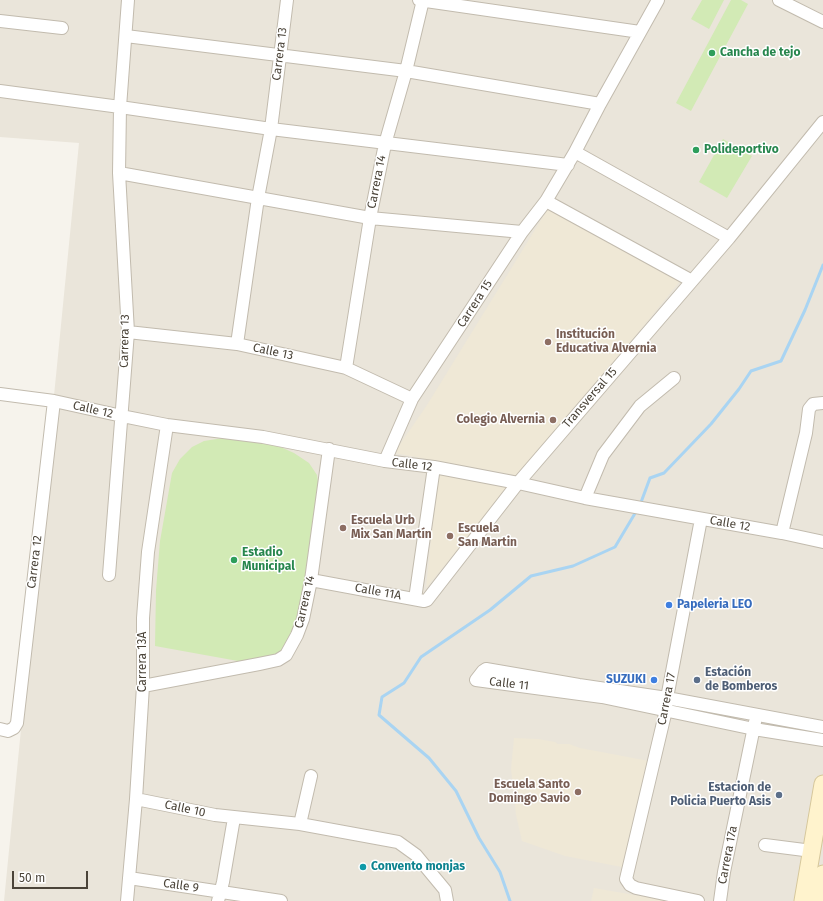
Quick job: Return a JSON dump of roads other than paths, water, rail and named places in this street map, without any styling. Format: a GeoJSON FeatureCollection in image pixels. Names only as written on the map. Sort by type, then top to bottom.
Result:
{"type":"FeatureCollection","features":[{"type":"Feature","properties":{"kind":"street","name":"Carrera 13"},"geometry":{"type":"LineString","coordinates":[[109,575],[128,332],[119,173],[120,107],[128,0]]}},
{"type":"Feature","properties":{"kind":"street","name":"Carrera 13"},"geometry":{"type":"LineString","coordinates":[[237,344],[258,198],[271,129],[287,0]]}},
{"type":"Feature","properties":{"kind":"street"},"geometry":{"type":"LineString","coordinates":[[419,0],[640,32],[658,0]]}},
{"type":"Feature","properties":{"kind":"street","name":"Carrera 14"},"geometry":{"type":"LineString","coordinates":[[346,368],[370,218],[385,144],[406,71],[422,0]]}},
{"type":"Feature","properties":{"kind":"street"},"geometry":{"type":"LineString","coordinates":[[779,0],[823,22]]}},
{"type":"Feature","properties":{"kind":"street"},"geometry":{"type":"LineString","coordinates":[[0,21],[62,28]]}},
{"type":"Feature","properties":{"kind":"street","name":"Carrera 15"},"geometry":{"type":"LineString","coordinates":[[385,461],[412,399],[522,232],[546,201],[568,165],[640,32]]}},
{"type":"Feature","properties":{"kind":"street"},"geometry":{"type":"LineString","coordinates":[[126,36],[406,71],[600,104]]}},
{"type":"Feature","properties":{"kind":"street"},"geometry":{"type":"LineString","coordinates":[[0,90],[271,129],[568,165]]}},
{"type":"Feature","properties":{"kind":"street","name":"Transversal 15"},"geometry":{"type":"LineString","coordinates":[[438,586],[518,483],[729,238],[823,122]]}},
{"type":"Feature","properties":{"kind":"street"},"geometry":{"type":"LineString","coordinates":[[575,152],[729,238]]}},
{"type":"Feature","properties":{"kind":"street"},"geometry":{"type":"LineString","coordinates":[[119,173],[370,218],[522,232]]}},
{"type":"Feature","properties":{"kind":"street"},"geometry":{"type":"LineString","coordinates":[[546,201],[692,281]]}},
{"type":"Feature","properties":{"kind":"street","name":"Calle 13"},"geometry":{"type":"LineString","coordinates":[[128,332],[237,344],[346,368],[412,399]]}},
{"type":"Feature","properties":{"kind":"street"},"geometry":{"type":"LineString","coordinates":[[586,498],[603,456],[640,406],[674,378]]}},
{"type":"Feature","properties":{"kind":"street","name":"Calle 12"},"geometry":{"type":"LineString","coordinates":[[0,394],[54,401],[167,425],[263,437],[385,461],[434,467],[586,498],[782,533],[823,542]]}},
{"type":"Feature","properties":{"kind":"street","name":"Carrera 12"},"geometry":{"type":"LineString","coordinates":[[0,729],[8,731],[14,728],[17,722],[54,401]]}},
{"type":"Feature","properties":{"kind":"street"},"geometry":{"type":"LineString","coordinates":[[782,533],[806,433],[809,409],[813,404],[823,403]]}},
{"type":"Feature","properties":{"kind":"street","name":"Carrera 13A"},"geometry":{"type":"LineString","coordinates":[[127,901],[144,686],[143,618],[148,552],[167,425]]}},
{"type":"Feature","properties":{"kind":"street","name":"Carrera 14"},"geometry":{"type":"LineString","coordinates":[[144,686],[278,660],[286,655],[293,644],[303,619],[311,580],[330,449]]}},
{"type":"Feature","properties":{"kind":"street"},"geometry":{"type":"LineString","coordinates":[[416,599],[434,467]]}},
{"type":"Feature","properties":{"kind":"street","name":"Carrera 17"},"geometry":{"type":"LineString","coordinates":[[698,901],[636,888],[630,885],[626,879],[666,710],[701,519]]}},
{"type":"Feature","properties":{"kind":"street","name":"Calle 11A"},"geometry":{"type":"LineString","coordinates":[[311,580],[425,601],[438,586]]}},
{"type":"Feature","properties":{"kind":"street","name":"Calle 11"},"geometry":{"type":"LineString","coordinates":[[578,689],[476,680],[486,669],[578,689],[602,693],[667,698],[823,727]]}},
{"type":"Feature","properties":{"kind":"street","name":"Calle 11"},"geometry":{"type":"LineString","coordinates":[[602,693],[666,710],[754,729],[823,740]]}},
{"type":"Feature","properties":{"kind":"street","name":"Carrera 17a"},"geometry":{"type":"LineString","coordinates":[[720,901],[724,872],[757,715]]}},
{"type":"Feature","properties":{"kind":"street"},"geometry":{"type":"LineString","coordinates":[[300,824],[311,776]]}},
{"type":"Feature","properties":{"kind":"street"},"geometry":{"type":"LineString","coordinates":[[803,901],[823,784]]}},
{"type":"Feature","properties":{"kind":"street","name":"Calle 10"},"geometry":{"type":"LineString","coordinates":[[136,799],[234,818],[300,824],[398,842],[416,856],[445,890],[447,901]]}},
{"type":"Feature","properties":{"kind":"street"},"geometry":{"type":"LineString","coordinates":[[219,896],[223,882],[234,818]]}},
{"type":"Feature","properties":{"kind":"street"},"geometry":{"type":"LineString","coordinates":[[765,845],[812,851]]}},
{"type":"Feature","properties":{"kind":"street"},"geometry":{"type":"LineString","coordinates":[[818,901],[823,874]]}},
{"type":"Feature","properties":{"kind":"street","name":"Calle 9"},"geometry":{"type":"LineString","coordinates":[[129,878],[219,896],[282,901]]}},
{"type":"Feature","properties":{"kind":"waterway"},"geometry":{"type":"LineString","coordinates":[[640,505],[650,478],[664,473],[711,424],[739,389],[751,371],[781,361],[805,310],[823,265]]}},
{"type":"Feature","properties":{"kind":"waterway"},"geometry":{"type":"LineString","coordinates":[[510,901],[500,872],[479,838],[456,791],[429,758],[379,715],[382,697],[404,683],[421,657],[490,610],[531,576],[573,566],[615,547],[637,510]]}},
{"type":"Feature","properties":{"kind":"place","name":"Cancha de tejo"},"geometry":{"type":"Point","coordinates":[712,53]}},
{"type":"Feature","properties":{"kind":"place","name":"Polideportivo"},"geometry":{"type":"Point","coordinates":[696,150]}},
{"type":"Feature","properties":{"kind":"place","name":"Institución Educativa Alvernia"},"geometry":{"type":"Point","coordinates":[548,342]}},
{"type":"Feature","properties":{"kind":"place","name":"Colegio Alvernia"},"geometry":{"type":"Point","coordinates":[553,420]}},
{"type":"Feature","properties":{"kind":"place","name":"Escuela Urb Mix San Martín"},"geometry":{"type":"Point","coordinates":[343,528]}},
{"type":"Feature","properties":{"kind":"place","name":"Escuela San Martin"},"geometry":{"type":"Point","coordinates":[450,536]}},
{"type":"Feature","properties":{"kind":"place","name":"Estadio Municipal"},"geometry":{"type":"Point","coordinates":[234,560]}},
{"type":"Feature","properties":{"kind":"place","name":"Papeleria LEO"},"geometry":{"type":"Point","coordinates":[669,605]}},
{"type":"Feature","properties":{"kind":"place","name":"SUZUKI"},"geometry":{"type":"Point","coordinates":[654,680]}},
{"type":"Feature","properties":{"kind":"place","name":"Estación de Bomberos"},"geometry":{"type":"Point","coordinates":[697,680]}},
{"type":"Feature","properties":{"kind":"place","name":"Escuela Santo Domingo Savio"},"geometry":{"type":"Point","coordinates":[578,792]}},
{"type":"Feature","properties":{"kind":"place","name":"Estacion de Policia Puerto Asis"},"geometry":{"type":"Point","coordinates":[779,795]}},
{"type":"Feature","properties":{"kind":"place","name":"Convento monjas"},"geometry":{"type":"Point","coordinates":[363,867]}}]}
